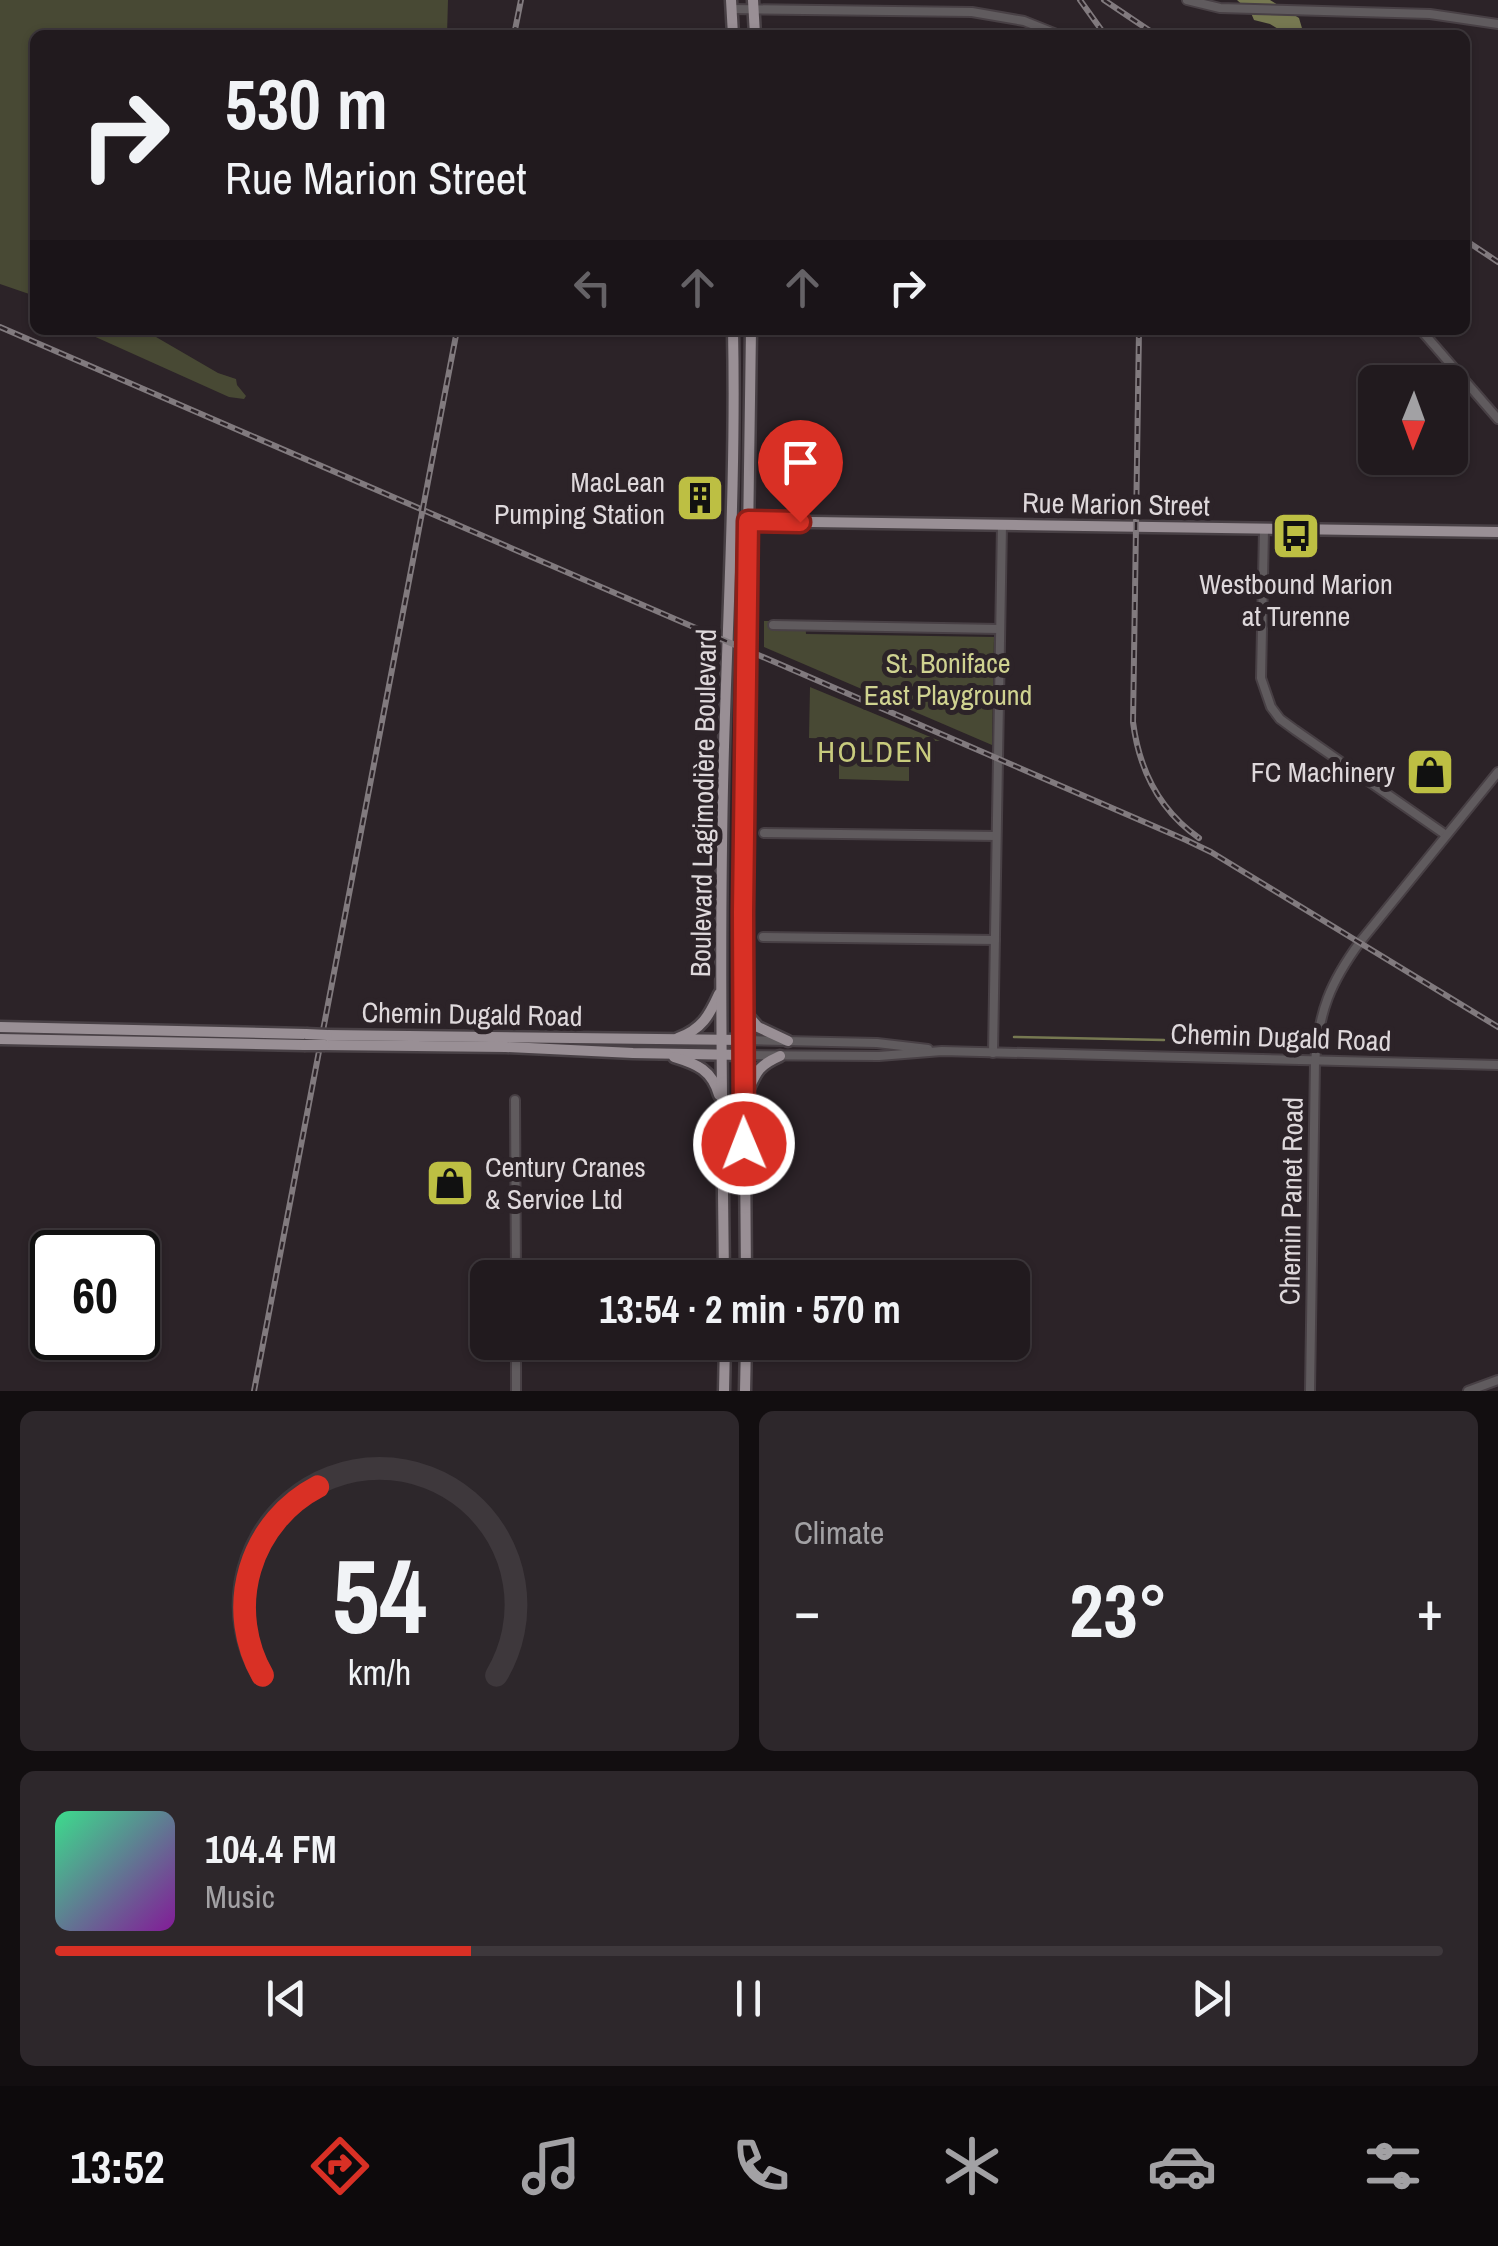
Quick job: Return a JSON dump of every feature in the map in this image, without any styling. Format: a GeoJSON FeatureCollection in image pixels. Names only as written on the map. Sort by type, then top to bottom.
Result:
{"type":"FeatureCollection","features":[{"type":"Feature","properties":{"kind":"main road"},"geometry":{"type":"LineString","coordinates":[[732,4],[732,30]]}},
{"type":"Feature","properties":{"kind":"main road"},"geometry":{"type":"LineString","coordinates":[[754,5],[755,30]]}},
{"type":"Feature","properties":{"kind":"main road","name":"Boulevard Lagimodière Boulevard"},"geometry":{"type":"LineString","coordinates":[[724,1260],[724,745],[733,521],[733,335]]}},
{"type":"Feature","properties":{"kind":"main road","name":"Boulevard Lagimodière Boulevard"},"geometry":{"type":"LineString","coordinates":[[746,1260],[743,1010],[752,335]]}},
{"type":"Feature","properties":{"kind":"main road","name":"Rue Marion Street"},"geometry":{"type":"LineString","coordinates":[[733,521],[1498,532]]}},
{"type":"Feature","properties":{"kind":"main road"},"geometry":{"type":"LineString","coordinates":[[672,1040],[708,1019],[722,989]]}},
{"type":"Feature","properties":{"kind":"main road"},"geometry":{"type":"LineString","coordinates":[[743,1010],[758,1027],[788,1041]]}},
{"type":"Feature","properties":{"kind":"main road","name":"Chemin Dugald Road"},"geometry":{"type":"LineString","coordinates":[[0,1027],[305,1040]]}},
{"type":"Feature","properties":{"kind":"main road","name":"Chemin Dugald Road"},"geometry":{"type":"LineString","coordinates":[[0,1039],[743,1040]]}},
{"type":"Feature","properties":{"kind":"main road","name":"Chemin Dugald Road"},"geometry":{"type":"LineString","coordinates":[[326,1040],[743,1056]]}},
{"type":"Feature","properties":{"kind":"main road"},"geometry":{"type":"LineString","coordinates":[[663,1054],[708,1072],[717,1088],[722,1111]]}},
{"type":"Feature","properties":{"kind":"main road"},"geometry":{"type":"LineString","coordinates":[[744,1100],[754,1074],[780,1056]]}},
{"type":"Feature","properties":{"kind":"main road"},"geometry":{"type":"LineString","coordinates":[[724,1360],[724,1391]]}},
{"type":"Feature","properties":{"kind":"main road"},"geometry":{"type":"LineString","coordinates":[[746,1360],[746,1391]]}},
{"type":"Feature","properties":{"kind":"street"},"geometry":{"type":"LineString","coordinates":[[1187,0],[1220,8],[1430,14],[1498,24]]}},
{"type":"Feature","properties":{"kind":"street"},"geometry":{"type":"LineString","coordinates":[[732,4],[972,12],[1024,21],[1046,30]]}},
{"type":"Feature","properties":{"kind":"street"},"geometry":{"type":"LineString","coordinates":[[1424,335],[1498,419]]}},
{"type":"Feature","properties":{"kind":"street"},"geometry":{"type":"LineString","coordinates":[[993,1053],[1002,524]]}},
{"type":"Feature","properties":{"kind":"street"},"geometry":{"type":"LineString","coordinates":[[1264,529],[1261,678],[1271,708],[1295,730],[1446,835]]}},
{"type":"Feature","properties":{"kind":"street"},"geometry":{"type":"LineString","coordinates":[[772,625],[999,630]]}},
{"type":"Feature","properties":{"kind":"street","name":"Chemin Panet Road"},"geometry":{"type":"LineString","coordinates":[[1310,1391],[1315,1062],[1326,1000],[1340,969],[1498,772]]}},
{"type":"Feature","properties":{"kind":"street"},"geometry":{"type":"LineString","coordinates":[[764,833],[996,836]]}},
{"type":"Feature","properties":{"kind":"street"},"geometry":{"type":"LineString","coordinates":[[764,937],[995,940]]}},
{"type":"Feature","properties":{"kind":"street","name":"Chemin Dugald Road"},"geometry":{"type":"LineString","coordinates":[[743,1040],[877,1042],[942,1052]]}},
{"type":"Feature","properties":{"kind":"street","name":"Chemin Dugald Road"},"geometry":{"type":"LineString","coordinates":[[743,1056],[942,1052],[1498,1064]]}},
{"type":"Feature","properties":{"kind":"street"},"geometry":{"type":"LineString","coordinates":[[515,1100],[516,1260]]}},
{"type":"Feature","properties":{"kind":"street"},"geometry":{"type":"LineString","coordinates":[[516,1360],[516,1391]]}},
{"type":"Feature","properties":{"kind":"street"},"geometry":{"type":"LineString","coordinates":[[1468,1391],[1498,1380]]}},
{"type":"Feature","properties":{"kind":"green space"},"geometry":{"type":"Polygon","coordinates":[[[0,0],[448,0],[447,30],[30,30],[30,294],[0,284],[0,0]]]}},
{"type":"Feature","properties":{"kind":"green space"},"geometry":{"type":"Polygon","coordinates":[[[91,335],[153,335],[218,373],[236,379],[246,396],[229,397],[91,335]]]}},
{"type":"Feature","properties":{"kind":"green space","name":"St. Boniface East Playground"},"geometry":{"type":"Polygon","coordinates":[[[764,621],[805,621],[806,634],[994,637],[992,745],[764,647],[764,621]]]}},
{"type":"Feature","properties":{"kind":"green space"},"geometry":{"type":"Polygon","coordinates":[[[810,687],[940,741],[909,741],[909,781],[839,779],[839,739],[809,738],[810,687]]]}},
{"type":"Feature","properties":{"kind":"shaded area"},"geometry":{"type":"Polygon","coordinates":[[[1237,0],[1270,0],[1299,18],[1303,30],[1280,30],[1254,20],[1237,0]]]}},
{"type":"Feature","properties":{"kind":"waterway"},"geometry":{"type":"LineString","coordinates":[[1014,1037],[1164,1040]]}},
{"type":"Feature","properties":{"kind":"waterway"},"geometry":{"type":"LineString","coordinates":[[1178,1040],[1227,1041]]}},
{"type":"Feature","properties":{"kind":"waterway"},"geometry":{"type":"LineString","coordinates":[[1240,1042],[1300,1044]]}},
{"type":"Feature","properties":{"kind":"railway"},"geometry":{"type":"LineString","coordinates":[[515,30],[521,0]]}},
{"type":"Feature","properties":{"kind":"railway"},"geometry":{"type":"LineString","coordinates":[[1080,0],[1101,30]]}},
{"type":"Feature","properties":{"kind":"railway"},"geometry":{"type":"LineString","coordinates":[[1104,0],[1149,30]]}},
{"type":"Feature","properties":{"kind":"railway"},"geometry":{"type":"LineString","coordinates":[[1470,243],[1498,262]]}},
{"type":"Feature","properties":{"kind":"railway"},"geometry":{"type":"LineString","coordinates":[[0,327],[1186,840],[1498,1027]]}},
{"type":"Feature","properties":{"kind":"railway"},"geometry":{"type":"LineString","coordinates":[[254,1391],[456,335]]}},
{"type":"Feature","properties":{"kind":"railway"},"geometry":{"type":"LineString","coordinates":[[1139,335],[1133,722],[1140,756],[1153,787],[1173,815],[1199,838]]}},
{"type":"Feature","properties":{"kind":"place","name":"MacLean Pumping Station"},"geometry":{"type":"Point","coordinates":[700,498]}},
{"type":"Feature","properties":{"kind":"place","name":"Westbound Marion at Turenne"},"geometry":{"type":"Point","coordinates":[1296,536]}},
{"type":"Feature","properties":{"kind":"place","name":"FC Machinery"},"geometry":{"type":"Point","coordinates":[1430,772]}},
{"type":"Feature","properties":{"kind":"place","name":"Century Cranes & Service Ltd"},"geometry":{"type":"Point","coordinates":[450,1183]}},
{"type":"Feature","properties":{"kind":"district","name":"HOLDEN"},"geometry":{"type":"Point","coordinates":[876,752]}},
{"type":"Feature","properties":{"kind":"route"},"geometry":{"type":"LineString","coordinates":[[744,1144],[748,521],[800,522]]}}]}
